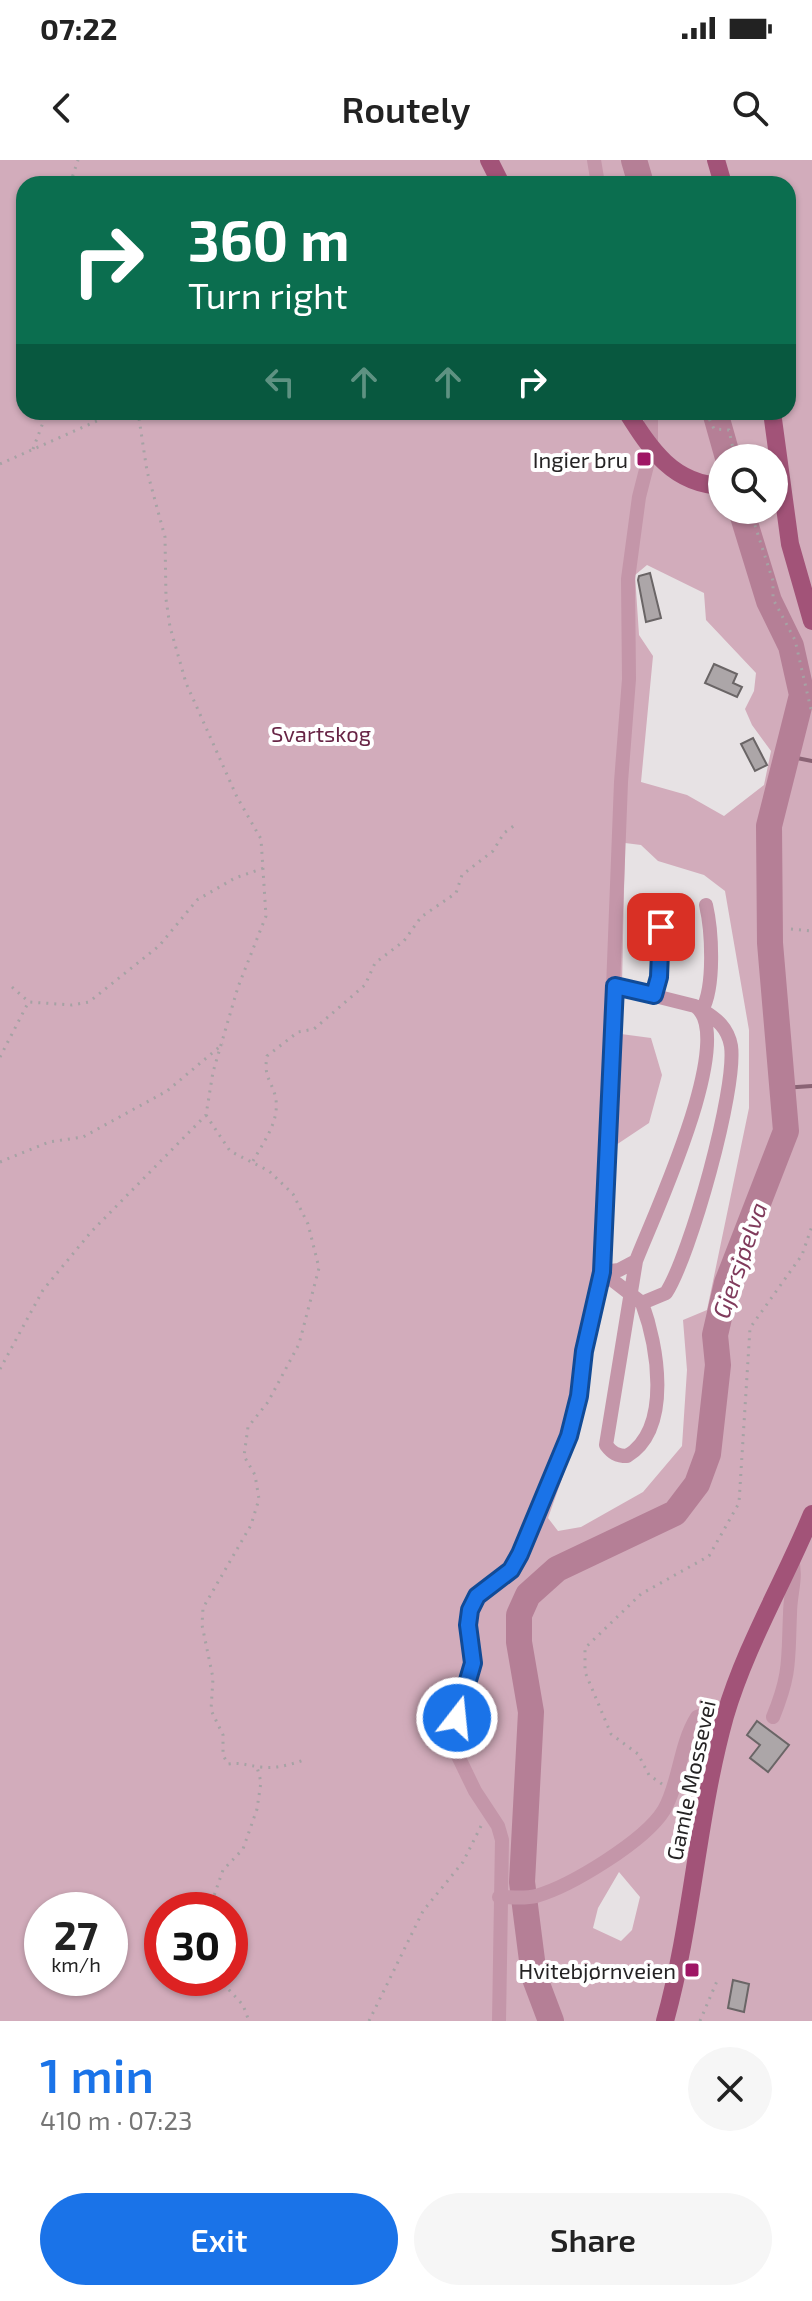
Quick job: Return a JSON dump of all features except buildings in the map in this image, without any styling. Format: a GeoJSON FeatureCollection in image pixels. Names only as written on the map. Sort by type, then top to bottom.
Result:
{"type":"FeatureCollection","features":[{"type":"Feature","properties":{"kind":"main road"},"geometry":{"type":"LineString","coordinates":[[632,420],[651,450],[671,471],[698,484],[708,485]]}},
{"type":"Feature","properties":{"kind":"main road"},"geometry":{"type":"LineString","coordinates":[[772,420],[774,444]]}},
{"type":"Feature","properties":{"kind":"main road"},"geometry":{"type":"LineString","coordinates":[[786,524],[812,621]]}},
{"type":"Feature","properties":{"kind":"main road","name":"Gamle Mossevei"},"geometry":{"type":"LineString","coordinates":[[665,2021],[683,1951],[707,1794],[726,1715],[748,1653],[812,1514]]}},
{"type":"Feature","properties":{"kind":"street"},"geometry":{"type":"LineString","coordinates":[[499,2021],[502,1840],[458,1756],[457,1718],[473,1663],[468,1625],[470,1610],[477,1596],[511,1570],[569,1436],[602,1272],[621,782],[629,679],[628,579],[639,497],[651,450],[651,420]]}},
{"type":"Feature","properties":{"kind":"street"},"geometry":{"type":"LineString","coordinates":[[654,995],[659,977],[662,902]]}},
{"type":"Feature","properties":{"kind":"street"},"geometry":{"type":"LineString","coordinates":[[602,1272],[636,1299],[657,1357],[658,1385],[644,1442],[627,1456],[611,1452],[606,1445],[636,1299],[636,1261],[701,1090],[709,1043],[702,1010],[709,996],[710,977],[706,905]]}},
{"type":"Feature","properties":{"kind":"street"},"geometry":{"type":"LineString","coordinates":[[615,986],[702,1010],[719,1020],[731,1045],[725,1110],[673,1282],[666,1293],[636,1299]]}},
{"type":"Feature","properties":{"kind":"street"},"geometry":{"type":"LineString","coordinates":[[602,1272],[619,1270],[636,1261]]}},
{"type":"Feature","properties":{"kind":"street"},"geometry":{"type":"LineString","coordinates":[[773,1717],[788,1675],[790,1614],[796,1582],[792,1559]]}},
{"type":"Feature","properties":{"kind":"street"},"geometry":{"type":"LineString","coordinates":[[499,1897],[536,1896],[617,1864],[662,1813],[697,1717],[712,1712],[726,1715]]}},
{"type":"Feature","properties":{"kind":"path"},"geometry":{"type":"LineString","coordinates":[[33,449],[44,420]]}},
{"type":"Feature","properties":{"kind":"path"},"geometry":{"type":"LineString","coordinates":[[0,464],[99,420]]}},
{"type":"Feature","properties":{"kind":"path"},"geometry":{"type":"LineString","coordinates":[[0,1369],[43,1290],[91,1232],[206,1115],[213,1072],[247,957],[266,916],[261,839],[237,797],[186,683],[170,627],[166,599],[165,537],[147,471],[139,420]]}},
{"type":"Feature","properties":{"kind":"path"},"geometry":{"type":"LineString","coordinates":[[710,420],[715,429],[728,430],[732,444]]}},
{"type":"Feature","properties":{"kind":"path"},"geometry":{"type":"LineString","coordinates":[[755,524],[773,581],[773,599],[795,640],[812,714]]}},
{"type":"Feature","properties":{"kind":"path"},"geometry":{"type":"LineString","coordinates":[[253,1161],[275,1120],[276,1099],[264,1073],[267,1056],[298,1032],[314,1029],[365,985],[375,963],[404,941],[421,917],[456,893],[462,875],[493,851],[504,833],[515,825]]}},
{"type":"Feature","properties":{"kind":"path"},"geometry":{"type":"LineString","coordinates":[[12,987],[29,1002],[72,1005],[89,1002],[159,946],[197,900],[235,878],[264,868]]}},
{"type":"Feature","properties":{"kind":"path"},"geometry":{"type":"LineString","coordinates":[[791,929],[812,931]]}},
{"type":"Feature","properties":{"kind":"path"},"geometry":{"type":"LineString","coordinates":[[0,1057],[29,1002]]}},
{"type":"Feature","properties":{"kind":"path"},"geometry":{"type":"LineString","coordinates":[[0,1162],[49,1142],[83,1137],[167,1091],[223,1044]]}},
{"type":"Feature","properties":{"kind":"path"},"geometry":{"type":"LineString","coordinates":[[206,1115],[230,1151],[253,1161],[285,1184],[293,1194],[308,1224],[319,1268],[299,1344],[268,1402],[248,1427],[244,1456],[255,1475],[259,1499],[251,1525],[203,1608],[205,1645],[213,1678],[211,1710],[223,1735],[223,1755],[228,1764],[247,1762],[257,1767],[286,1766],[307,1759]]}},
{"type":"Feature","properties":{"kind":"path"},"geometry":{"type":"LineString","coordinates":[[672,1792],[649,1775],[638,1754],[611,1734],[585,1672],[585,1648],[641,1594],[709,1556],[739,1503],[750,1328],[802,1255],[812,1226]]}},
{"type":"Feature","properties":{"kind":"path"},"geometry":{"type":"LineString","coordinates":[[215,1892],[223,1870],[243,1849],[257,1809],[261,1782],[257,1767]]}},
{"type":"Feature","properties":{"kind":"path"},"geometry":{"type":"LineString","coordinates":[[369,2021],[423,1911],[463,1862],[488,1811]]}},
{"type":"Feature","properties":{"kind":"path"},"geometry":{"type":"LineString","coordinates":[[700,2021],[717,1981]]}},
{"type":"Feature","properties":{"kind":"path"},"geometry":{"type":"LineString","coordinates":[[235,1996],[243,2005],[249,2021]]}},
{"type":"Feature","properties":{"kind":"green space","name":"Svartskog"},"geometry":{"type":"Polygon","coordinates":[[[0,160],[812,160],[812,2021],[0,2021],[0,160]],[[647,565],[635,575],[639,635],[653,656],[641,782],[687,795],[724,816],[764,785],[771,751],[752,725],[745,709],[754,691],[756,673],[706,620],[704,593],[647,565]],[[625,843],[621,1034],[651,1038],[662,1075],[649,1123],[616,1145],[606,1272],[575,1442],[548,1518],[558,1531],[581,1527],[643,1492],[682,1446],[687,1370],[683,1320],[707,1310],[749,1108],[749,1030],[725,891],[704,875],[658,861],[641,845],[625,843]],[[619,1872],[598,1908],[593,1928],[621,1941],[632,1930],[640,1897],[619,1872]]]}},
{"type":"Feature","properties":{"kind":"waterway","name":"Gjersjøelva"},"geometry":{"type":"LineString","coordinates":[[634,160],[639,176]]}},
{"type":"Feature","properties":{"kind":"waterway","name":"Gjersjøelva"},"geometry":{"type":"LineString","coordinates":[[717,420],[724,444]]}},
{"type":"Feature","properties":{"kind":"waterway","name":"Gjersjøelva"},"geometry":{"type":"LineString","coordinates":[[551,2021],[534,1976],[522,1882],[531,1712],[519,1642],[519,1615],[528,1595],[557,1569],[675,1513],[697,1484],[708,1454],[718,1365],[715,1335],[727,1283],[786,1131],[770,943],[769,826],[802,695],[791,646],[769,601],[745,524]]}},
{"type":"Feature","properties":{"kind":"waterway"},"geometry":{"type":"LineString","coordinates":[[787,756],[812,761]]}},
{"type":"Feature","properties":{"kind":"waterway"},"geometry":{"type":"LineString","coordinates":[[782,1088],[812,1086]]}},
{"type":"Feature","properties":{"kind":"place","name":"Ingier bru"},"geometry":{"type":"Point","coordinates":[644,459]}},
{"type":"Feature","properties":{"kind":"place","name":"Hvitebjørnveien"},"geometry":{"type":"Point","coordinates":[692,1970]}},
{"type":"Feature","properties":{"kind":"route"},"geometry":{"type":"LineString","coordinates":[[457,1718],[473,1663],[468,1625],[470,1610],[477,1596],[511,1570],[569,1436],[602,1272],[615,986],[654,995],[659,977],[661,927]]}}]}
